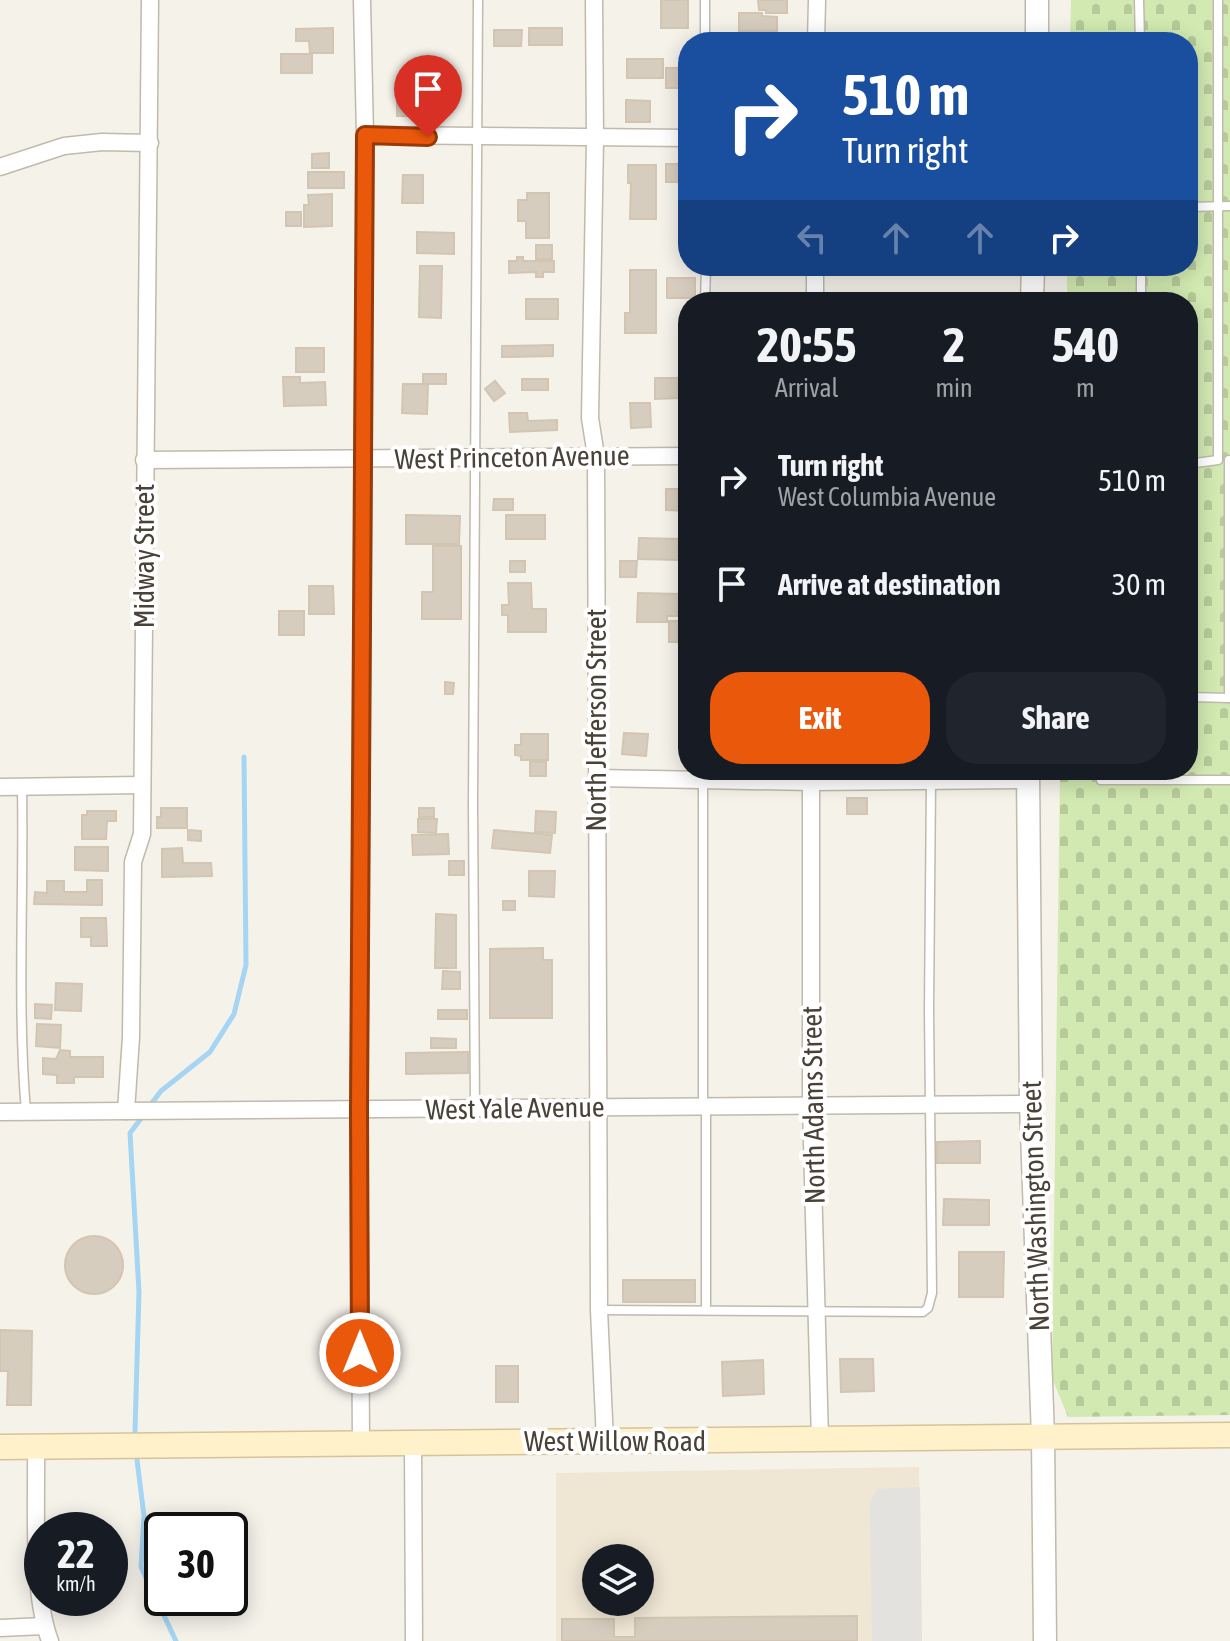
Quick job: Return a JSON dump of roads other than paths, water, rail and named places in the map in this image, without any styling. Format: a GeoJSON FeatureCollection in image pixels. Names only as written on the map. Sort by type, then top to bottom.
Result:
{"type":"FeatureCollection","features":[{"type":"Feature","properties":{"kind":"main road","name":"West Willow Road"},"geometry":{"type":"LineString","coordinates":[[0,1447],[1230,1435]]}},
{"type":"Feature","properties":{"kind":"street","name":"Midway Street"},"geometry":{"type":"LineString","coordinates":[[127,1111],[133,862],[142,834],[150,0]]}},
{"type":"Feature","properties":{"kind":"street"},"geometry":{"type":"LineString","coordinates":[[361,1443],[359,1110],[365,135],[362,0]]}},
{"type":"Feature","properties":{"kind":"street","name":"North Jefferson Street"},"geometry":{"type":"LineString","coordinates":[[594,0],[590,418],[596,456],[599,1310],[605,1441]]}},
{"type":"Feature","properties":{"kind":"street"},"geometry":{"type":"LineString","coordinates":[[816,32],[817,0]]}},
{"type":"Feature","properties":{"kind":"street"},"geometry":{"type":"LineString","coordinates":[[1037,0],[1037,32]]}},
{"type":"Feature","properties":{"kind":"street"},"geometry":{"type":"LineString","coordinates":[[365,135],[678,138]]}},
{"type":"Feature","properties":{"kind":"street"},"geometry":{"type":"LineString","coordinates":[[0,167],[64,146],[102,142],[150,143]]}},
{"type":"Feature","properties":{"kind":"street","name":"West Princeton Avenue"},"geometry":{"type":"LineString","coordinates":[[144,460],[678,456]]}},
{"type":"Feature","properties":{"kind":"street"},"geometry":{"type":"LineString","coordinates":[[596,778],[678,776]]}},
{"type":"Feature","properties":{"kind":"street","name":"North Adams Street"},"geometry":{"type":"LineString","coordinates":[[811,780],[811,1105],[820,1440]]}},
{"type":"Feature","properties":{"kind":"street"},"geometry":{"type":"LineString","coordinates":[[907,780],[947,780]]}},
{"type":"Feature","properties":{"kind":"street","name":"North Washington Street"},"geometry":{"type":"LineString","coordinates":[[1028,780],[1031,1104],[1043,1437],[1045,1641]]}},
{"type":"Feature","properties":{"kind":"street"},"geometry":{"type":"LineString","coordinates":[[0,787],[142,785]]}},
{"type":"Feature","properties":{"kind":"street","name":"West Yale Avenue"},"geometry":{"type":"LineString","coordinates":[[0,1112],[1031,1104]]}},
{"type":"Feature","properties":{"kind":"street"},"geometry":{"type":"LineString","coordinates":[[413,1443],[414,1641]]}},
{"type":"Feature","properties":{"kind":"street"},"geometry":{"type":"LineString","coordinates":[[0,1628],[47,1633],[37,1553],[36,1446]]}},
{"type":"Feature","properties":{"kind":"lane"},"geometry":{"type":"LineString","coordinates":[[475,1109],[473,804],[478,0]]}},
{"type":"Feature","properties":{"kind":"lane"},"geometry":{"type":"LineString","coordinates":[[705,0],[705,32]]}},
{"type":"Feature","properties":{"kind":"lane"},"geometry":{"type":"LineString","coordinates":[[1139,0],[1140,32]]}},
{"type":"Feature","properties":{"kind":"lane"},"geometry":{"type":"LineString","coordinates":[[1218,0],[1218,460]]}},
{"type":"Feature","properties":{"kind":"lane"},"geometry":{"type":"LineString","coordinates":[[1198,207],[1230,206]]}},
{"type":"Feature","properties":{"kind":"lane"},"geometry":{"type":"LineString","coordinates":[[1198,463],[1230,460],[1230,698],[1198,697]]}},
{"type":"Feature","properties":{"kind":"lane"},"geometry":{"type":"LineString","coordinates":[[703,780],[706,1310]]}},
{"type":"Feature","properties":{"kind":"lane"},"geometry":{"type":"LineString","coordinates":[[1101,780],[1230,780]]}},
{"type":"Feature","properties":{"kind":"lane"},"geometry":{"type":"LineString","coordinates":[[599,1310],[923,1312],[928,1308],[932,1293],[931,781]]}},
{"type":"Feature","properties":{"kind":"lane"},"geometry":{"type":"LineString","coordinates":[[22,786],[21,1058],[26,1112]]}},
{"type":"Feature","properties":{"kind":"waterway"},"geometry":{"type":"LineString","coordinates":[[148,1108],[161,1091],[210,1052],[234,1014],[246,965],[244,757]]}},
{"type":"Feature","properties":{"kind":"waterway"},"geometry":{"type":"LineString","coordinates":[[135,1431],[139,1292],[130,1133],[143,1116]]}},
{"type":"Feature","properties":{"kind":"waterway"},"geometry":{"type":"LineString","coordinates":[[137,1460],[144,1516],[141,1567],[176,1641]]}}]}
